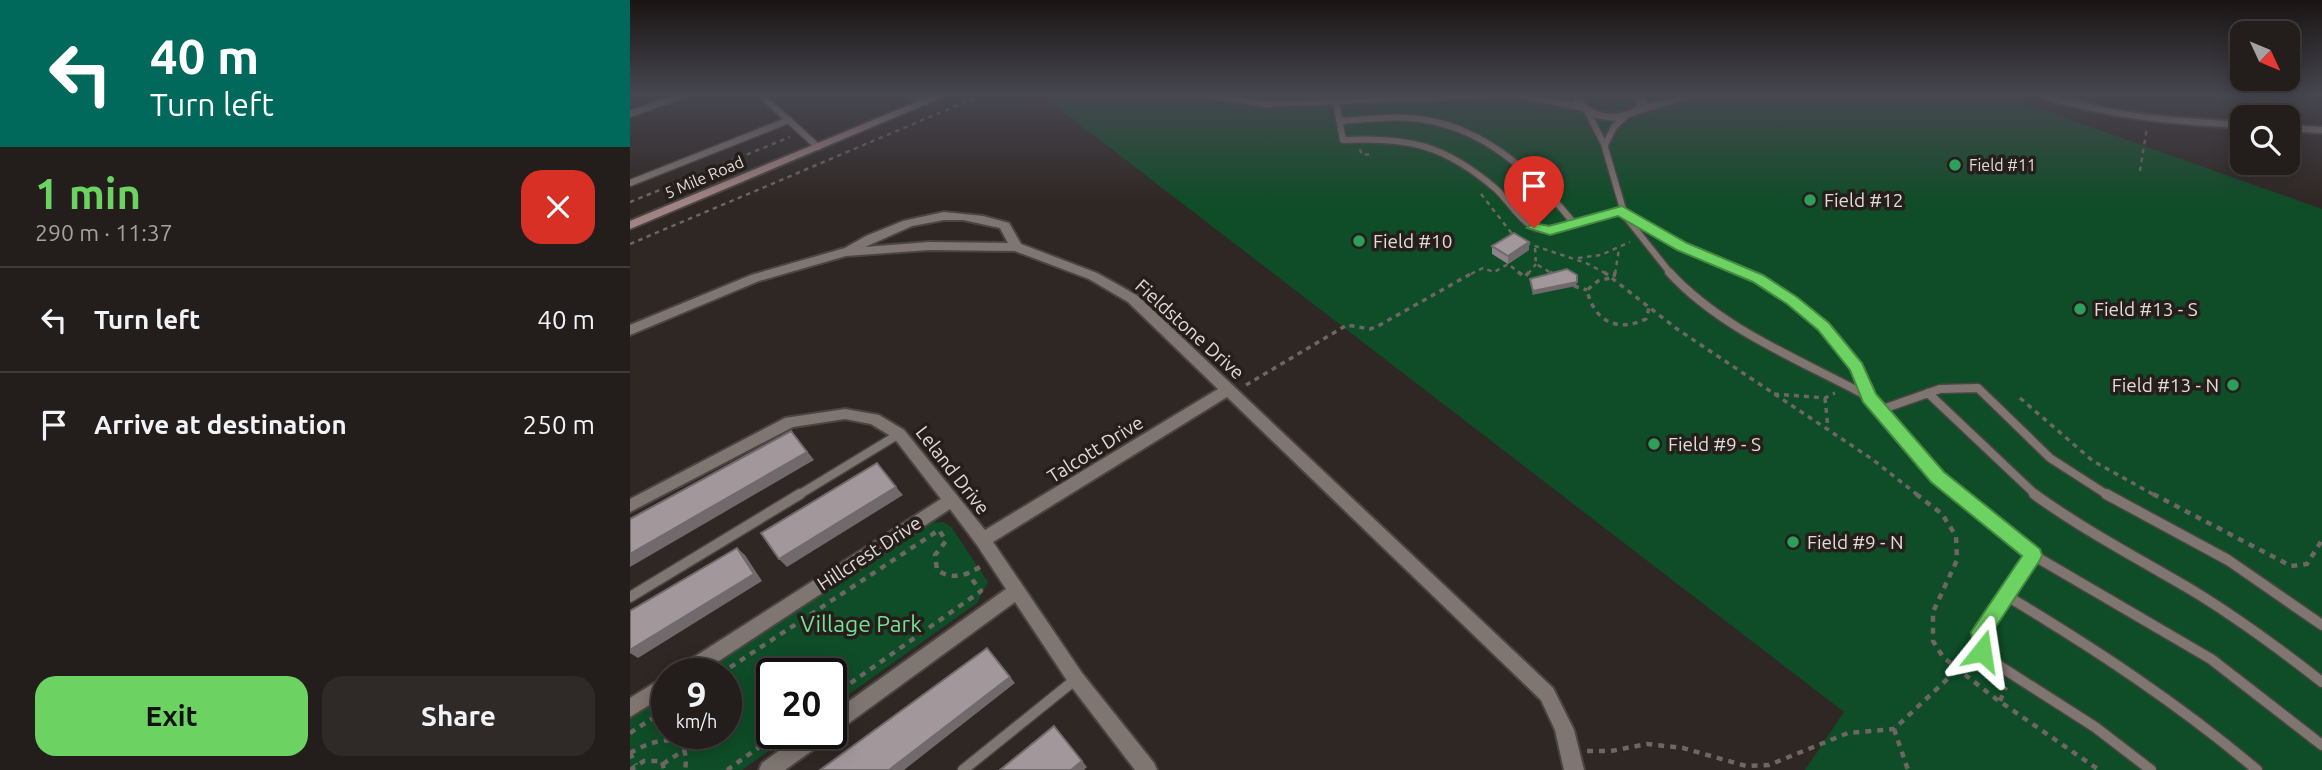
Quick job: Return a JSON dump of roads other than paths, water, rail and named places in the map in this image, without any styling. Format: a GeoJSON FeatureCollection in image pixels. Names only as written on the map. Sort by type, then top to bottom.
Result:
{"type":"FeatureCollection","features":[{"type":"Feature","properties":{"kind":"street","name":"5 Mile Road"},"geometry":{"type":"LineString","coordinates":[[630,225],[859,130]]}},
{"type":"Feature","properties":{"kind":"street"},"geometry":{"type":"LineString","coordinates":[[846,252],[887,229],[939,214],[978,217],[1005,226],[1016,247]]}},
{"type":"Feature","properties":{"kind":"street","name":"Fieldstone Drive"},"geometry":{"type":"LineString","coordinates":[[630,330],[755,278],[846,252],[929,246],[1016,247],[1093,276],[1133,299],[1547,694],[1560,716],[1572,751],[1574,770]]}},
{"type":"Feature","properties":{"kind":"street","name":"Talcott Drive"},"geometry":{"type":"LineString","coordinates":[[982,540],[1230,392]]}},
{"type":"Feature","properties":{"kind":"street","name":"Leland Drive"},"geometry":{"type":"LineString","coordinates":[[630,506],[790,422],[845,414],[874,419],[899,434],[982,540],[1076,679],[1143,769]]}},
{"type":"Feature","properties":{"kind":"street","name":"Hillcrest Drive"},"geometry":{"type":"LineString","coordinates":[[708,658],[950,501]]}},
{"type":"Feature","properties":{"kind":"street"},"geometry":{"type":"LineString","coordinates":[[847,713],[1016,591]]}},
{"type":"Feature","properties":{"kind":"street"},"geometry":{"type":"LineString","coordinates":[[630,708],[651,694]]}},
{"type":"Feature","properties":{"kind":"street"},"geometry":{"type":"LineString","coordinates":[[769,770],[798,749]]}},
{"type":"Feature","properties":{"kind":"lane"},"geometry":{"type":"LineString","coordinates":[[630,183],[764,130]]}},
{"type":"Feature","properties":{"kind":"lane"},"geometry":{"type":"LineString","coordinates":[[800,130],[818,147]]}},
{"type":"Feature","properties":{"kind":"lane"},"geometry":{"type":"LineString","coordinates":[[1341,130],[1343,140],[1384,138],[1425,144],[1468,165],[1534,228],[1550,230],[1573,222],[1623,213],[1682,246],[1758,278],[1792,300],[1824,327],[1857,367],[1869,397],[1938,477],[2033,555],[2211,659],[2322,745]]}},
{"type":"Feature","properties":{"kind":"lane"},"geometry":{"type":"LineString","coordinates":[[1465,130],[1495,146],[1525,167],[1573,222]]}},
{"type":"Feature","properties":{"kind":"lane"},"geometry":{"type":"LineString","coordinates":[[1596,130],[1605,145],[1623,213],[1680,286],[1713,312],[1869,397]]}},
{"type":"Feature","properties":{"kind":"lane"},"geometry":{"type":"LineString","coordinates":[[1605,145],[1613,130]]}},
{"type":"Feature","properties":{"kind":"lane"},"geometry":{"type":"LineString","coordinates":[[1880,410],[1928,393],[1962,385],[1978,388],[2050,458],[2097,489],[2228,560],[2322,625]]}},
{"type":"Feature","properties":{"kind":"lane"},"geometry":{"type":"LineString","coordinates":[[1928,393],[2029,490],[2070,520],[2196,593],[2262,636],[2322,682]]}},
{"type":"Feature","properties":{"kind":"lane"},"geometry":{"type":"LineString","coordinates":[[630,597],[899,434]]}},
{"type":"Feature","properties":{"kind":"lane"},"geometry":{"type":"LineString","coordinates":[[2033,555],[1981,632],[1982,651],[2001,667],[2095,727],[2151,770]]}},
{"type":"Feature","properties":{"kind":"lane"},"geometry":{"type":"LineString","coordinates":[[2007,596],[2122,666],[2211,731],[2257,770]]}},
{"type":"Feature","properties":{"kind":"lane"},"geometry":{"type":"LineString","coordinates":[[962,770],[1076,679]]}},
{"type":"Feature","properties":{"kind":"place","name":"Field #11"},"geometry":{"type":"Point","coordinates":[1955,165]}},
{"type":"Feature","properties":{"kind":"place","name":"Field #12"},"geometry":{"type":"Point","coordinates":[1810,200]}},
{"type":"Feature","properties":{"kind":"place","name":"Field #10"},"geometry":{"type":"Point","coordinates":[1359,241]}},
{"type":"Feature","properties":{"kind":"place","name":"Field #13 - S"},"geometry":{"type":"Point","coordinates":[2080,309]}},
{"type":"Feature","properties":{"kind":"place","name":"Field #13 - N"},"geometry":{"type":"Point","coordinates":[2233,385]}},
{"type":"Feature","properties":{"kind":"place","name":"Field #9 - S"},"geometry":{"type":"Point","coordinates":[1654,444]}},
{"type":"Feature","properties":{"kind":"place","name":"Field #9 - N"},"geometry":{"type":"Point","coordinates":[1793,542]}},
{"type":"Feature","properties":{"kind":"park label","name":"Village Park"},"geometry":{"type":"Point","coordinates":[861,624]}}]}
